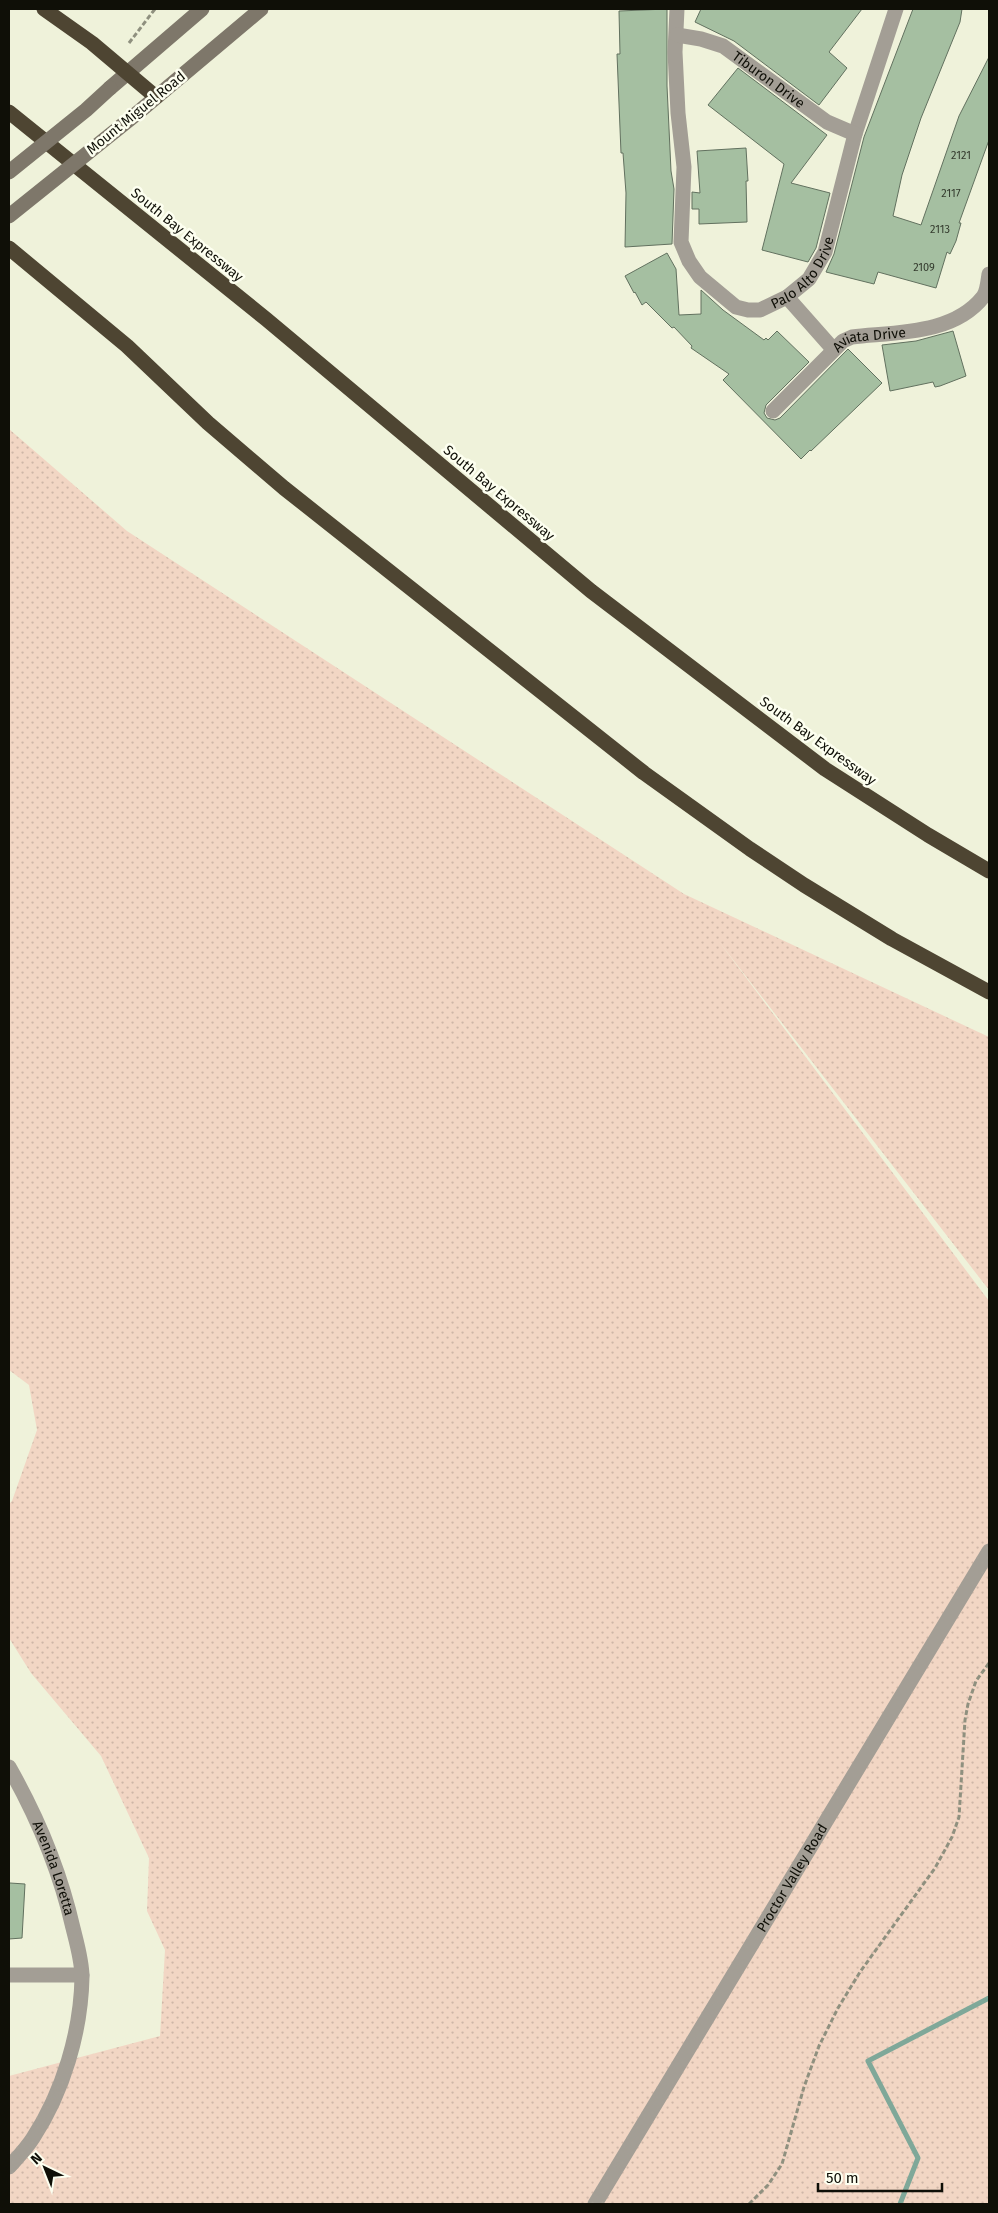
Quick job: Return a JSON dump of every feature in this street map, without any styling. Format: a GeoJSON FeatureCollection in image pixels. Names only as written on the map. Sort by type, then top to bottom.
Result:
{"type":"FeatureCollection","features":[{"type":"Feature","properties":{"kind":"highway"},"geometry":{"type":"LineString","coordinates":[[44,9],[92,43],[156,97]]}},
{"type":"Feature","properties":{"kind":"highway","name":"South Bay Expressway"},"geometry":{"type":"LineString","coordinates":[[9,112],[266,320],[591,591],[825,768],[883,807],[989,871]]}},
{"type":"Feature","properties":{"kind":"highway"},"geometry":{"type":"LineString","coordinates":[[9,248],[126,346],[208,423],[284,488],[644,773],[750,849],[819,894],[892,938],[989,992]]}},
{"type":"Feature","properties":{"kind":"street"},"geometry":{"type":"LineString","coordinates":[[9,172],[86,110],[127,72],[202,9]]}},
{"type":"Feature","properties":{"kind":"street","name":"Mount Miguel Road"},"geometry":{"type":"LineString","coordinates":[[9,216],[135,115],[261,9]]}},
{"type":"Feature","properties":{"kind":"street","name":"Palo Alto Drive"},"geometry":{"type":"LineString","coordinates":[[677,9],[675,60],[684,167],[681,242],[689,261],[705,283],[736,307],[748,310],[760,310],[787,297],[809,279],[825,252],[855,134],[896,9]]}},
{"type":"Feature","properties":{"kind":"street","name":"Tiburon Drive"},"geometry":{"type":"LineString","coordinates":[[677,35],[701,39],[724,46],[827,122],[855,134]]}},
{"type":"Feature","properties":{"kind":"street","name":"Aviata Drive"},"geometry":{"type":"LineString","coordinates":[[773,411],[843,341],[852,337],[933,327],[954,319],[984,296],[989,274]]}},
{"type":"Feature","properties":{"kind":"street"},"geometry":{"type":"LineString","coordinates":[[787,297],[833,350]]}},
{"type":"Feature","properties":{"kind":"street","name":"Proctor Valley Road"},"geometry":{"type":"LineString","coordinates":[[594,2204],[989,1551]]}},
{"type":"Feature","properties":{"kind":"street","name":"Avenida Loretta"},"geometry":{"type":"LineString","coordinates":[[9,1767],[34,1814],[59,1877],[71,1918],[82,1975],[77,2023],[59,2085],[32,2139],[9,2168]]}},
{"type":"Feature","properties":{"kind":"street"},"geometry":{"type":"LineString","coordinates":[[9,1975],[82,1975]]}},
{"type":"Feature","properties":{"kind":"path"},"geometry":{"type":"LineString","coordinates":[[129,43],[155,9]]}},
{"type":"Feature","properties":{"kind":"path"},"geometry":{"type":"LineString","coordinates":[[749,2204],[768,2185],[782,2164],[807,2079],[819,2046],[838,2008],[860,1972],[935,1868],[952,1837],[959,1817],[966,1712],[976,1681],[989,1663]]}},
{"type":"Feature","properties":{"kind":"shaded area"},"geometry":{"type":"Polygon","coordinates":[[[9,429],[127,531],[684,894],[989,1037],[989,1290],[717,939],[989,1301],[989,2204],[9,2204],[9,2076],[160,2036],[165,1950],[147,1911],[149,1858],[101,1756],[31,1673],[9,1638],[9,1504],[12,1501],[37,1430],[29,1385],[9,1370],[9,429]]]}},
{"type":"Feature","properties":{"kind":"building"},"geometry":{"type":"Polygon","coordinates":[[[667,9],[667,86],[671,171],[674,189],[672,244],[625,247],[626,193],[623,153],[621,153],[617,54],[620,54],[619,11],[667,9]]]}},
{"type":"Feature","properties":{"kind":"building"},"geometry":{"type":"Polygon","coordinates":[[[701,9],[862,9],[829,52],[847,68],[819,105],[734,41],[695,22],[701,9]]]}},
{"type":"Feature","properties":{"kind":"building"},"geometry":{"type":"Polygon","coordinates":[[[913,9],[962,9],[960,22],[921,118],[902,175],[893,216],[921,225],[959,116],[989,57],[989,140],[959,223],[961,223],[956,241],[950,254],[947,252],[936,288],[878,272],[874,284],[826,272],[834,254],[864,137],[913,9]]]}},
{"type":"Feature","properties":{"kind":"building"},"geometry":{"type":"Polygon","coordinates":[[[738,68],[827,135],[791,183],[830,193],[816,248],[808,262],[762,250],[784,164],[708,105],[738,68]]]}},
{"type":"Feature","properties":{"kind":"building"},"geometry":{"type":"Polygon","coordinates":[[[746,148],[748,181],[746,181],[747,222],[699,224],[699,209],[692,209],[692,192],[700,193],[697,151],[746,148]]]}},
{"type":"Feature","properties":{"kind":"building"},"geometry":{"type":"Polygon","coordinates":[[[667,253],[676,269],[679,315],[701,314],[701,290],[723,310],[764,340],[766,338],[768,340],[777,331],[809,362],[766,405],[764,413],[767,418],[775,420],[780,418],[848,349],[882,383],[801,459],[723,380],[729,374],[691,348],[692,346],[674,327],[672,328],[646,302],[642,305],[634,293],[625,276],[667,253]]]}},
{"type":"Feature","properties":{"kind":"building"},"geometry":{"type":"Polygon","coordinates":[[[953,331],[966,376],[935,387],[933,382],[890,391],[882,345],[916,341],[953,331]]]}},
{"type":"Feature","properties":{"kind":"building"},"geometry":{"type":"Polygon","coordinates":[[[10,1883],[25,1884],[22,1938],[9,1939],[10,1883]]]}},
{"type":"Feature","properties":{"kind":"waterway"},"geometry":{"type":"LineString","coordinates":[[900,2204],[918,2158],[868,2061],[989,1998]]}}]}
